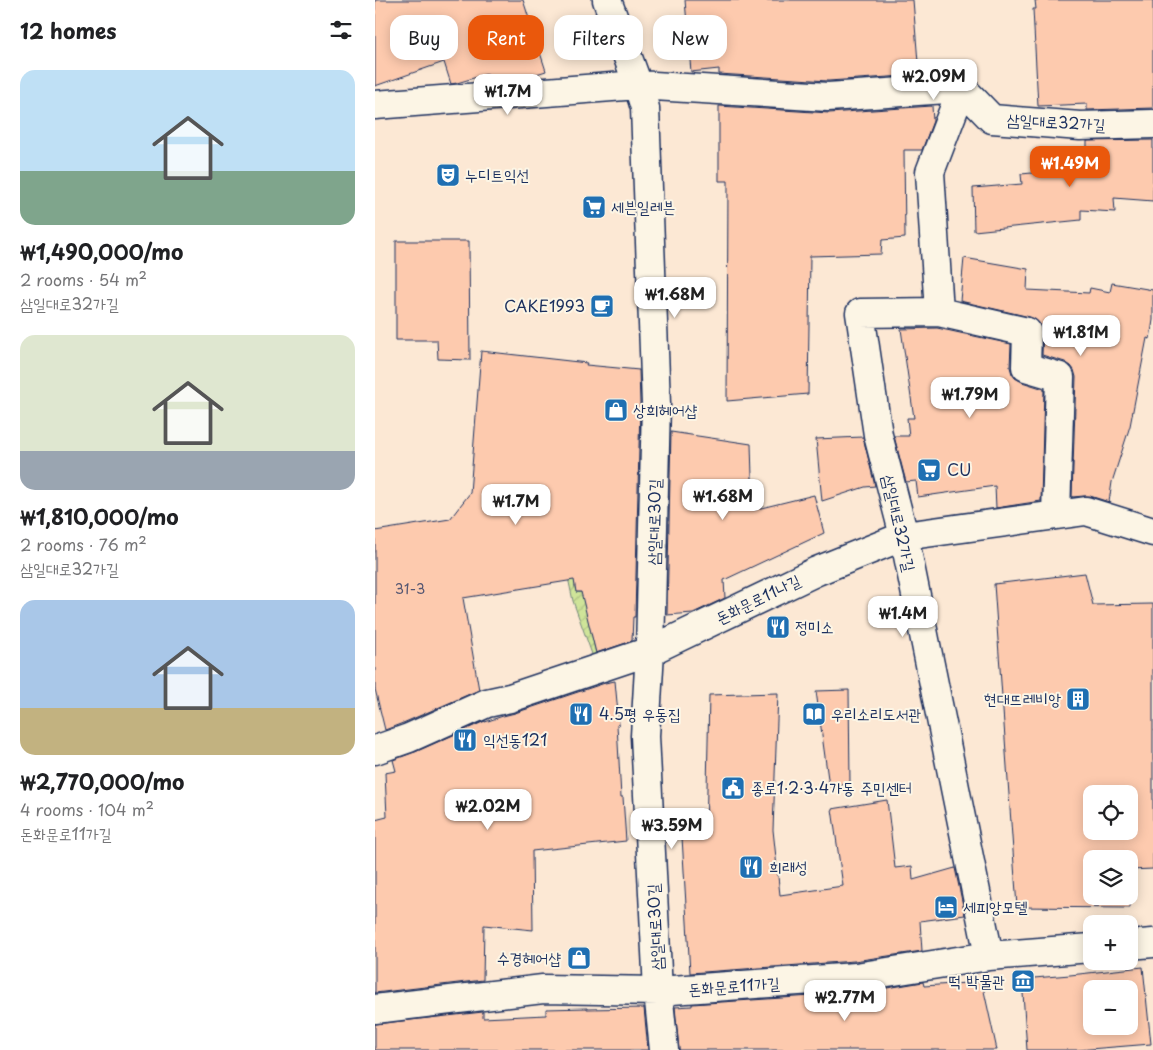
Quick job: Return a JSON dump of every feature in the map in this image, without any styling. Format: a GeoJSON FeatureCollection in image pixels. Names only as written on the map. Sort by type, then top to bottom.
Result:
{"type":"FeatureCollection","features":[{"type":"Feature","properties":{"kind":"street","name":"삼일대로30길"},"geometry":{"type":"LineString","coordinates":[[607,0],[645,108],[656,404],[650,651],[645,736],[658,991],[664,1050]]}},
{"type":"Feature","properties":{"kind":"street"},"geometry":{"type":"LineString","coordinates":[[375,105],[638,85],[828,97],[962,88],[930,172],[939,312]]}},
{"type":"Feature","properties":{"kind":"street","name":"삼일대로32가길"},"geometry":{"type":"LineString","coordinates":[[962,88],[992,119],[1080,126],[1153,124]]}},
{"type":"Feature","properties":{"kind":"street","name":"삼일대로32가길"},"geometry":{"type":"LineString","coordinates":[[989,956],[904,536],[878,435],[860,313],[939,312],[1027,332],[1026,366],[1060,377],[1056,515]]}},
{"type":"Feature","properties":{"kind":"street","name":"돈화문로11나길"},"geometry":{"type":"LineString","coordinates":[[375,750],[409,738],[487,703],[510,698],[650,651],[817,571],[904,536],[1086,512],[1153,532]]}},
{"type":"Feature","properties":{"kind":"street"},"geometry":{"type":"LineString","coordinates":[[1138,944],[1153,943]]}},
{"type":"Feature","properties":{"kind":"street","name":"돈화문로11가길"},"geometry":{"type":"LineString","coordinates":[[375,1009],[543,989],[658,991],[856,977],[989,956],[1083,949]]}},
{"type":"Feature","properties":{"kind":"green space"},"geometry":{"type":"Polygon","coordinates":[[[563,554],[571,554],[576,592],[595,594],[588,619],[597,658],[593,657],[573,601],[563,554]]]}},
{"type":"Feature","properties":{"kind":"building"},"geometry":{"type":"Polygon","coordinates":[[[375,0],[523,0],[528,15],[468,15],[468,60],[542,60],[546,71],[524,78],[489,81],[487,74],[451,84],[444,62],[375,86],[375,0]]]}},
{"type":"Feature","properties":{"kind":"building"},"geometry":{"type":"Polygon","coordinates":[[[685,0],[913,0],[919,75],[828,81],[719,74],[719,69],[691,72],[690,60],[727,60],[727,15],[686,15],[685,0]]]}},
{"type":"Feature","properties":{"kind":"building"},"geometry":{"type":"Polygon","coordinates":[[[1035,0],[1153,0],[1153,108],[1087,110],[1087,104],[1038,106],[1033,9],[1036,9],[1035,0]]]}},
{"type":"Feature","properties":{"kind":"building"},"geometry":{"type":"Polygon","coordinates":[[[719,106],[829,113],[932,106],[933,121],[922,150],[904,150],[905,238],[882,240],[881,254],[810,256],[808,394],[727,401],[728,181],[719,181],[719,106]]]}},
{"type":"Feature","properties":{"kind":"building"},"geometry":{"type":"Polygon","coordinates":[[[1153,140],[1153,201],[1114,198],[1115,212],[1081,210],[1081,220],[974,231],[973,188],[1022,184],[1021,174],[1087,168],[1087,141],[1153,140]]]}},
{"type":"Feature","properties":{"kind":"building"},"geometry":{"type":"Polygon","coordinates":[[[396,241],[469,241],[470,360],[438,359],[437,340],[396,340],[396,241]]]}},
{"type":"Feature","properties":{"kind":"building"},"geometry":{"type":"Polygon","coordinates":[[[964,258],[1028,269],[1027,290],[1089,293],[1090,288],[1110,292],[1112,283],[1153,290],[1153,320],[1150,339],[1147,338],[1130,426],[1112,482],[1109,502],[1090,496],[1072,497],[1076,377],[1074,370],[1065,362],[1042,355],[1043,332],[1041,325],[1036,320],[960,301],[964,258]]]}},
{"type":"Feature","properties":{"kind":"building"},"geometry":{"type":"Polygon","coordinates":[[[937,328],[1011,344],[1010,367],[1012,374],[1022,382],[1044,389],[1041,501],[996,508],[995,486],[918,497],[916,481],[906,482],[894,436],[909,436],[907,418],[914,418],[901,329],[937,328]]]}},
{"type":"Feature","properties":{"kind":"building"},"geometry":{"type":"Polygon","coordinates":[[[481,351],[639,370],[640,404],[635,617],[633,617],[632,641],[596,653],[581,592],[576,592],[574,580],[463,598],[479,690],[385,730],[375,689],[375,531],[450,519],[470,493],[481,351]]]}},
{"type":"Feature","properties":{"kind":"building"},"geometry":{"type":"Polygon","coordinates":[[[671,432],[751,444],[753,510],[814,495],[824,533],[724,580],[725,598],[693,613],[667,615],[671,432]]]}},
{"type":"Feature","properties":{"kind":"building"},"geometry":{"type":"Polygon","coordinates":[[[863,437],[875,486],[865,487],[822,501],[816,439],[863,437]]]}},
{"type":"Feature","properties":{"kind":"building","name":"현대뜨레비앙"},"geometry":{"type":"Polygon","coordinates":[[[1085,573],[1093,605],[1153,604],[1153,869],[1138,870],[1138,850],[1083,850],[1083,905],[1130,905],[1130,908],[1017,907],[994,584],[1085,573]]]}},
{"type":"Feature","properties":{"kind":"building"},"geometry":{"type":"Polygon","coordinates":[[[615,681],[619,724],[617,725],[621,797],[623,797],[626,841],[532,851],[533,930],[484,925],[483,980],[375,993],[375,820],[387,817],[385,773],[396,771],[393,760],[485,721],[615,681]]]}},
{"type":"Feature","properties":{"kind":"building"},"geometry":{"type":"Polygon","coordinates":[[[849,690],[850,784],[829,786],[816,691],[849,690]]]}},
{"type":"Feature","properties":{"kind":"building"},"geometry":{"type":"Polygon","coordinates":[[[778,693],[773,830],[780,895],[843,886],[832,809],[887,800],[895,868],[912,866],[913,880],[955,868],[965,915],[920,921],[922,951],[854,961],[690,973],[682,837],[706,836],[709,695],[778,693]]]}},
{"type":"Feature","properties":{"kind":"building"},"geometry":{"type":"Polygon","coordinates":[[[1143,967],[1151,1044],[1077,1050],[1027,1050],[1022,979],[1116,970],[1138,970],[1138,968],[1143,967]]]}},
{"type":"Feature","properties":{"kind":"building"},"geometry":{"type":"Polygon","coordinates":[[[923,982],[924,986],[982,982],[997,1050],[679,1050],[675,1007],[692,1006],[692,1004],[857,993],[923,982]]]}},
{"type":"Feature","properties":{"kind":"building"},"geometry":{"type":"Polygon","coordinates":[[[644,1008],[648,1050],[375,1050],[375,1024],[483,1012],[483,1018],[546,1015],[546,1009],[644,1008]]]}},
{"type":"Feature","properties":{"kind":"place","name":"누디트익선"},"geometry":{"type":"Point","coordinates":[448,175]}},
{"type":"Feature","properties":{"kind":"place","name":"세븐일레븐"},"geometry":{"type":"Point","coordinates":[594,207]}},
{"type":"Feature","properties":{"kind":"place","name":"CAKE1993"},"geometry":{"type":"Point","coordinates":[602,306]}},
{"type":"Feature","properties":{"kind":"place","name":"상희헤어샵"},"geometry":{"type":"Point","coordinates":[616,410]}},
{"type":"Feature","properties":{"kind":"place","name":"CU"},"geometry":{"type":"Point","coordinates":[929,470]}},
{"type":"Feature","properties":{"kind":"place","name":"정미소"},"geometry":{"type":"Point","coordinates":[778,627]}},
{"type":"Feature","properties":{"kind":"place","name":"현대뜨레비앙"},"geometry":{"type":"Point","coordinates":[1078,699]}},
{"type":"Feature","properties":{"kind":"place","name":"4.5평 우동집"},"geometry":{"type":"Point","coordinates":[581,714]}},
{"type":"Feature","properties":{"kind":"place","name":"우리소리도서관"},"geometry":{"type":"Point","coordinates":[814,714]}},
{"type":"Feature","properties":{"kind":"place","name":"익선동121"},"geometry":{"type":"Point","coordinates":[465,740]}},
{"type":"Feature","properties":{"kind":"place","name":"종로1·2·3·4가동 주민센터"},"geometry":{"type":"Point","coordinates":[733,788]}},
{"type":"Feature","properties":{"kind":"place","name":"희래성"},"geometry":{"type":"Point","coordinates":[751,867]}},
{"type":"Feature","properties":{"kind":"place","name":"세피앙모텔"},"geometry":{"type":"Point","coordinates":[946,907]}},
{"type":"Feature","properties":{"kind":"place","name":"수경헤어샵"},"geometry":{"type":"Point","coordinates":[579,958]}},
{"type":"Feature","properties":{"kind":"place","name":"떡 박물관"},"geometry":{"type":"Point","coordinates":[1023,981]}}]}
